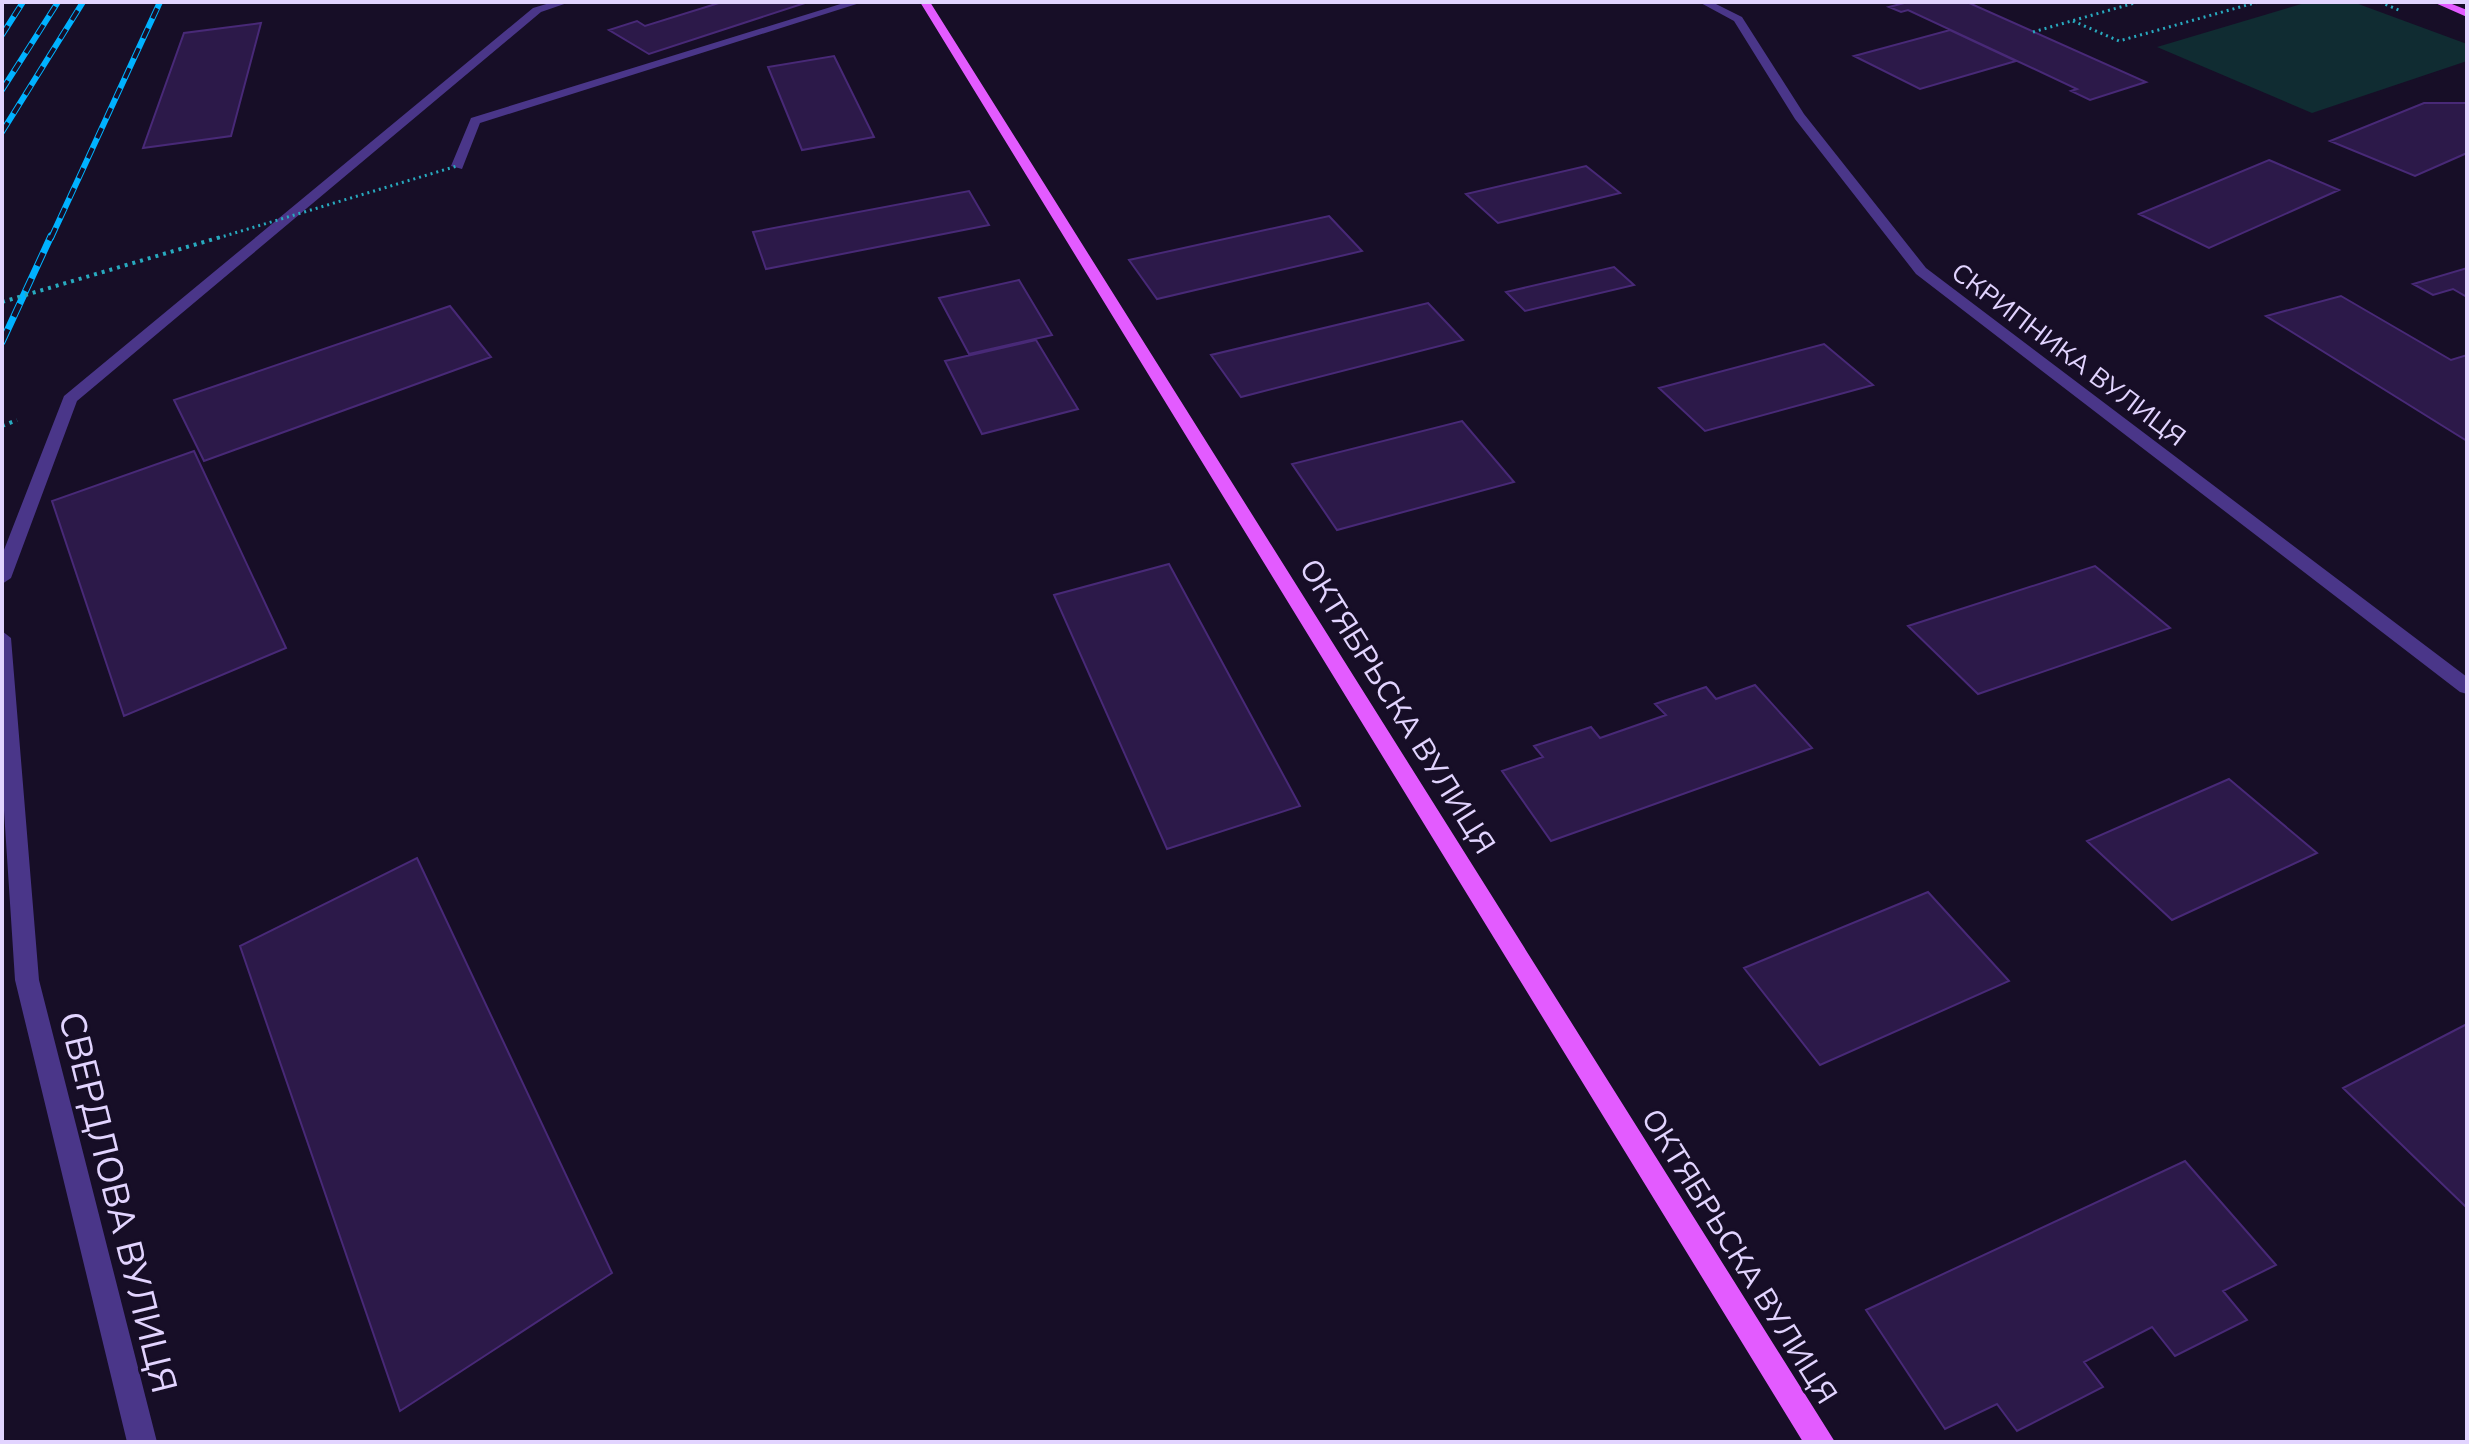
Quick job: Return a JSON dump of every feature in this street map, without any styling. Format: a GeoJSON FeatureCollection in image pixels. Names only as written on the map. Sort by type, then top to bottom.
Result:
{"type":"FeatureCollection","features":[{"type":"Feature","properties":{"kind":"main road","name":"ОКТЯБРЬСКА ВУЛИЦЯ"},"geometry":{"type":"LineString","coordinates":[[925,2],[1820,1442]]}},
{"type":"Feature","properties":{"kind":"main road"},"geometry":{"type":"LineString","coordinates":[[2438,2],[2467,14]]}},
{"type":"Feature","properties":{"kind":"street"},"geometry":{"type":"LineString","coordinates":[[2,578],[70,399],[530,6],[565,2]]}},
{"type":"Feature","properties":{"kind":"street"},"geometry":{"type":"LineString","coordinates":[[457,166],[475,121],[858,2]]}},
{"type":"Feature","properties":{"kind":"street","name":"СКРИПНИКА ВУЛИЦЯ"},"geometry":{"type":"LineString","coordinates":[[1704,2],[1738,19],[1799,116],[1921,271],[2467,687]]}},
{"type":"Feature","properties":{"kind":"street","name":"СВЕРДЛОВА ВУЛИЦЯ"},"geometry":{"type":"LineString","coordinates":[[2,638],[27,980],[142,1442]]}},
{"type":"Feature","properties":{"kind":"path"},"geometry":{"type":"LineString","coordinates":[[2033,32],[2138,2]]}},
{"type":"Feature","properties":{"kind":"path"},"geometry":{"type":"LineString","coordinates":[[2073,21],[2119,41],[2258,2]]}},
{"type":"Feature","properties":{"kind":"path"},"geometry":{"type":"LineString","coordinates":[[2,302],[457,166]]}},
{"type":"Feature","properties":{"kind":"green space"},"geometry":{"type":"Polygon","coordinates":[[[2308,2],[2353,2],[2467,44],[2467,61],[2312,113],[2157,47],[2308,2]]]}},
{"type":"Feature","properties":{"kind":"building"},"geometry":{"type":"Polygon","coordinates":[[[722,2],[808,2],[649,54],[609,30],[637,21],[645,26],[722,2]]]}},
{"type":"Feature","properties":{"kind":"building"},"geometry":{"type":"Polygon","coordinates":[[[1908,2],[1967,2],[2146,82],[2090,100],[2071,91],[2077,89],[1908,10],[1901,12],[1889,7],[1908,2]]]}},
{"type":"Feature","properties":{"kind":"building"},"geometry":{"type":"Polygon","coordinates":[[[261,23],[231,136],[143,148],[184,33],[261,23]]]}},
{"type":"Feature","properties":{"kind":"building"},"geometry":{"type":"Polygon","coordinates":[[[1950,30],[2016,61],[1920,89],[1854,56],[1950,30]]]}},
{"type":"Feature","properties":{"kind":"building"},"geometry":{"type":"Polygon","coordinates":[[[834,56],[874,137],[802,150],[768,67],[834,56]]]}},
{"type":"Feature","properties":{"kind":"building"},"geometry":{"type":"Polygon","coordinates":[[[2424,103],[2467,103],[2467,153],[2415,176],[2330,141],[2424,103]]]}},
{"type":"Feature","properties":{"kind":"building"},"geometry":{"type":"Polygon","coordinates":[[[2269,160],[2339,190],[2209,248],[2139,214],[2269,160]]]}},
{"type":"Feature","properties":{"kind":"building"},"geometry":{"type":"Polygon","coordinates":[[[1586,166],[1620,193],[1498,223],[1466,194],[1586,166]]]}},
{"type":"Feature","properties":{"kind":"building"},"geometry":{"type":"Polygon","coordinates":[[[969,191],[989,225],[766,269],[753,232],[969,191]]]}},
{"type":"Feature","properties":{"kind":"building"},"geometry":{"type":"Polygon","coordinates":[[[1329,216],[1362,251],[1157,299],[1129,260],[1329,216]]]}},
{"type":"Feature","properties":{"kind":"building"},"geometry":{"type":"Polygon","coordinates":[[[1614,267],[1634,285],[1525,311],[1506,292],[1614,267]]]}},
{"type":"Feature","properties":{"kind":"building"},"geometry":{"type":"Polygon","coordinates":[[[2467,268],[2467,297],[2453,289],[2433,295],[2413,284],[2467,268]]]}},
{"type":"Feature","properties":{"kind":"building"},"geometry":{"type":"Polygon","coordinates":[[[1019,280],[1052,335],[969,354],[939,298],[1019,280]]]}},
{"type":"Feature","properties":{"kind":"building"},"geometry":{"type":"Polygon","coordinates":[[[2341,296],[2451,360],[2467,355],[2467,441],[2266,316],[2341,296]]]}},
{"type":"Feature","properties":{"kind":"building"},"geometry":{"type":"Polygon","coordinates":[[[1428,303],[1463,340],[1241,397],[1211,355],[1428,303]]]}},
{"type":"Feature","properties":{"kind":"building"},"geometry":{"type":"Polygon","coordinates":[[[450,306],[491,357],[204,461],[174,400],[450,306]]]}},
{"type":"Feature","properties":{"kind":"building"},"geometry":{"type":"Polygon","coordinates":[[[1036,340],[1078,409],[982,434],[945,361],[1036,340]]]}},
{"type":"Feature","properties":{"kind":"building"},"geometry":{"type":"Polygon","coordinates":[[[1824,344],[1873,385],[1705,431],[1659,388],[1824,344]]]}},
{"type":"Feature","properties":{"kind":"building"},"geometry":{"type":"Polygon","coordinates":[[[1462,421],[1514,482],[1337,530],[1292,464],[1462,421]]]}},
{"type":"Feature","properties":{"kind":"building"},"geometry":{"type":"Polygon","coordinates":[[[194,451],[286,648],[124,716],[52,501],[194,451]]]}},
{"type":"Feature","properties":{"kind":"building"},"geometry":{"type":"Polygon","coordinates":[[[1169,564],[1300,806],[1167,849],[1054,595],[1169,564]]]}},
{"type":"Feature","properties":{"kind":"building"},"geometry":{"type":"Polygon","coordinates":[[[2095,566],[2170,628],[1978,694],[1908,626],[2095,566]]]}},
{"type":"Feature","properties":{"kind":"building"},"geometry":{"type":"Polygon","coordinates":[[[1755,685],[1812,748],[1551,841],[1502,771],[1543,757],[1534,746],[1591,727],[1600,738],[1666,715],[1655,704],[1706,687],[1716,699],[1755,685]]]}},
{"type":"Feature","properties":{"kind":"building"},"geometry":{"type":"Polygon","coordinates":[[[2229,779],[2317,853],[2172,920],[2087,841],[2229,779]]]}},
{"type":"Feature","properties":{"kind":"building"},"geometry":{"type":"Polygon","coordinates":[[[417,858],[612,1273],[400,1411],[240,946],[417,858]]]}},
{"type":"Feature","properties":{"kind":"building"},"geometry":{"type":"Polygon","coordinates":[[[1928,892],[2009,981],[1820,1065],[1744,968],[1928,892]]]}},
{"type":"Feature","properties":{"kind":"building"},"geometry":{"type":"Polygon","coordinates":[[[2467,1024],[2467,1207],[2466,1207],[2343,1088],[2467,1024]]]}},
{"type":"Feature","properties":{"kind":"building"},"geometry":{"type":"Polygon","coordinates":[[[2185,1161],[2276,1265],[2223,1291],[2247,1320],[2175,1356],[2152,1327],[2084,1362],[2103,1387],[2017,1431],[1997,1404],[1945,1429],[1866,1310],[2185,1161]]]}},
{"type":"Feature","properties":{"kind":"railway"},"geometry":{"type":"LineString","coordinates":[[2,35],[23,2]]}},
{"type":"Feature","properties":{"kind":"railway"},"geometry":{"type":"LineString","coordinates":[[2,90],[58,2]]}},
{"type":"Feature","properties":{"kind":"railway"},"geometry":{"type":"LineString","coordinates":[[2,132],[83,2]]}},
{"type":"Feature","properties":{"kind":"railway"},"geometry":{"type":"LineString","coordinates":[[51,238],[160,2]]}},
{"type":"Feature","properties":{"kind":"railway"},"geometry":{"type":"LineString","coordinates":[[2,342],[51,236]]}}]}
